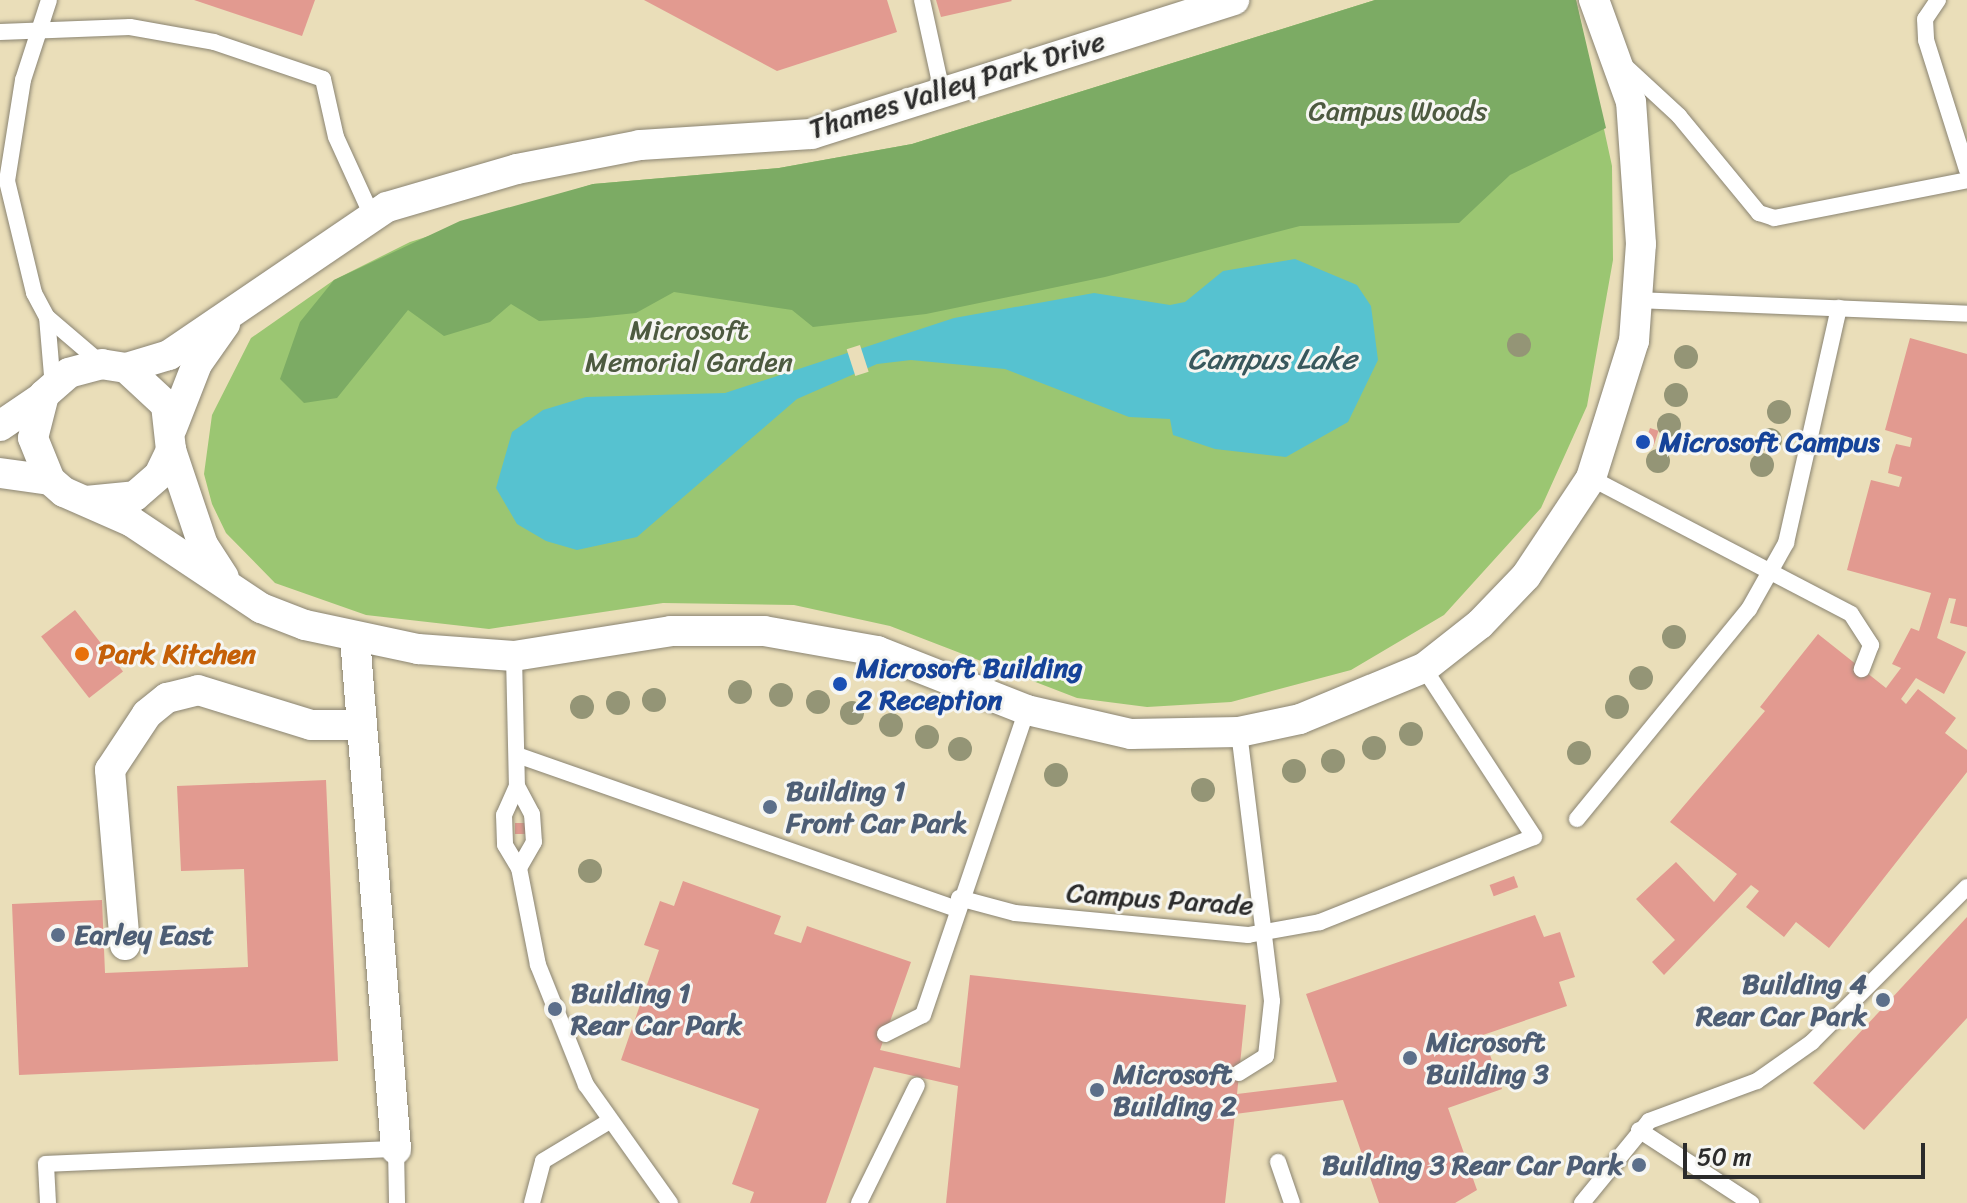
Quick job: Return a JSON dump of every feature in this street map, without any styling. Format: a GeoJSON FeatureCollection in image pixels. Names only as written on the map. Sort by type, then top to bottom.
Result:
{"type":"FeatureCollection","features":[{"type":"Feature","properties":{"kind":"street","name":"Thames Valley Park Drive"},"geometry":{"type":"LineString","coordinates":[[114,366],[169,355],[372,216],[517,169],[640,145],[812,134],[943,96],[1234,0]]}},
{"type":"Feature","properties":{"kind":"street"},"geometry":{"type":"LineString","coordinates":[[0,473],[50,480],[227,582],[261,608],[355,638],[514,656],[671,631],[764,631],[877,651],[1027,710],[1131,734],[1239,732],[1336,707],[1424,668],[1526,576],[1591,478],[1616,411],[1638,300],[1637,138],[1614,55],[1594,0]]}},
{"type":"Feature","properties":{"kind":"street","name":"Thames Valley Park Drive"},"geometry":{"type":"LineString","coordinates":[[172,439],[197,364],[235,309]]}},
{"type":"Feature","properties":{"kind":"street"},"geometry":{"type":"LineString","coordinates":[[0,426],[69,373],[114,366],[158,391],[203,545],[227,582]]}},
{"type":"Feature","properties":{"kind":"street"},"geometry":{"type":"LineString","coordinates":[[49,391],[33,438],[50,480]]}},
{"type":"Feature","properties":{"kind":"street"},"geometry":{"type":"LineString","coordinates":[[86,501],[135,496],[159,475],[172,439]]}},
{"type":"Feature","properties":{"kind":"street"},"geometry":{"type":"LineString","coordinates":[[355,638],[396,1149]]}},
{"type":"Feature","properties":{"kind":"street"},"geometry":{"type":"LineString","coordinates":[[125,945],[110,770],[147,714],[167,698],[198,690],[234,695],[311,725],[360,725]]}},
{"type":"Feature","properties":{"kind":"lane"},"geometry":{"type":"LineString","coordinates":[[49,0],[42,35],[23,80],[7,181],[47,317],[49,391]]}},
{"type":"Feature","properties":{"kind":"lane"},"geometry":{"type":"LineString","coordinates":[[922,0],[943,96]]}},
{"type":"Feature","properties":{"kind":"lane"},"geometry":{"type":"LineString","coordinates":[[1938,0],[1925,19],[1926,40],[1967,170]]}},
{"type":"Feature","properties":{"kind":"lane"},"geometry":{"type":"LineString","coordinates":[[0,32],[42,35],[130,27],[214,42],[323,79],[336,137],[372,216]]}},
{"type":"Feature","properties":{"kind":"lane"},"geometry":{"type":"LineString","coordinates":[[1614,55],[1679,116],[1759,213],[1774,218],[1967,180]]}},
{"type":"Feature","properties":{"kind":"lane"},"geometry":{"type":"LineString","coordinates":[[1638,300],[1967,314]]}},
{"type":"Feature","properties":{"kind":"lane"},"geometry":{"type":"LineString","coordinates":[[1577,819],[1749,609],[1786,543],[1839,308]]}},
{"type":"Feature","properties":{"kind":"lane"},"geometry":{"type":"LineString","coordinates":[[47,317],[114,366]]}},
{"type":"Feature","properties":{"kind":"lane"},"geometry":{"type":"LineString","coordinates":[[1591,478],[1859,621],[1871,645],[1862,669]]}},
{"type":"Feature","properties":{"kind":"lane"},"geometry":{"type":"LineString","coordinates":[[514,656],[517,786],[504,815],[505,845],[519,868],[554,1012],[608,1122],[670,1203]]}},
{"type":"Feature","properties":{"kind":"lane","name":"Campus Parade"},"geometry":{"type":"LineString","coordinates":[[517,755],[957,903],[1015,913],[1264,933],[1320,922],[1534,837],[1424,668]]}},
{"type":"Feature","properties":{"kind":"lane"},"geometry":{"type":"LineString","coordinates":[[885,1034],[923,1015],[957,903],[1027,710]]}},
{"type":"Feature","properties":{"kind":"lane"},"geometry":{"type":"LineString","coordinates":[[1239,732],[1264,933],[1271,1043],[1260,1066],[1239,1073]]}},
{"type":"Feature","properties":{"kind":"lane"},"geometry":{"type":"LineString","coordinates":[[517,786],[532,814],[534,842],[519,868]]}},
{"type":"Feature","properties":{"kind":"lane"},"geometry":{"type":"LineString","coordinates":[[1582,1203],[1639,1130],[1785,1064],[1881,980],[1967,887]]}},
{"type":"Feature","properties":{"kind":"lane"},"geometry":{"type":"LineString","coordinates":[[859,1203],[917,1085]]}},
{"type":"Feature","properties":{"kind":"lane"},"geometry":{"type":"LineString","coordinates":[[532,1203],[534,1182],[543,1161],[608,1122]]}},
{"type":"Feature","properties":{"kind":"lane"},"geometry":{"type":"LineString","coordinates":[[1639,1130],[1751,1203]]}},
{"type":"Feature","properties":{"kind":"lane"},"geometry":{"type":"LineString","coordinates":[[48,1203],[46,1164],[396,1149],[397,1203]]}},
{"type":"Feature","properties":{"kind":"lane"},"geometry":{"type":"LineString","coordinates":[[1278,1162],[1292,1203]]}},
{"type":"Feature","properties":{"kind":"green space","name":"Microsoft Memorial Garden"},"geometry":{"type":"Polygon","coordinates":[[[1375,0],[1576,0],[1612,166],[1613,260],[1587,406],[1541,508],[1444,615],[1351,670],[1231,702],[1147,707],[1077,698],[890,626],[794,605],[663,603],[489,629],[366,615],[275,583],[226,533],[212,504],[204,474],[212,415],[251,338],[334,280],[410,242],[593,184],[779,168],[912,144],[1375,0]]]}},
{"type":"Feature","properties":{"kind":"green space","name":"Campus Woods"},"geometry":{"type":"Polygon","coordinates":[[[1375,0],[1576,0],[1606,128],[1510,175],[1459,223],[1300,226],[1105,277],[926,314],[813,327],[792,310],[674,292],[636,313],[587,318],[539,321],[511,304],[490,322],[444,336],[408,310],[337,398],[304,403],[280,379],[300,322],[334,280],[460,221],[593,184],[779,168],[912,144],[1375,0]]]}},
{"type":"Feature","properties":{"kind":"water","name":"Campus Lake"},"geometry":{"type":"Polygon","coordinates":[[[1295,259],[1357,285],[1371,306],[1378,360],[1348,422],[1286,457],[1215,449],[1173,435],[1170,419],[1129,417],[1005,369],[911,360],[877,364],[797,399],[637,537],[577,550],[546,541],[517,524],[496,488],[512,432],[543,410],[586,397],[725,393],[954,318],[1094,293],[1170,305],[1185,302],[1223,271],[1295,259]]]}},
{"type":"Feature","properties":{"kind":"pier"},"geometry":{"type":"Polygon","coordinates":[[[860,345],[869,372],[855,376],[847,349],[860,345]]]}},
{"type":"Feature","properties":{"kind":"building"},"geometry":{"type":"Polygon","coordinates":[[[194,0],[315,0],[302,36],[194,0]]]}},
{"type":"Feature","properties":{"kind":"building"},"geometry":{"type":"Polygon","coordinates":[[[644,0],[887,0],[897,32],[777,71],[644,0]]]}},
{"type":"Feature","properties":{"kind":"building"},"geometry":{"type":"Polygon","coordinates":[[[936,0],[1011,0],[1012,1],[941,17],[936,0]]]}},
{"type":"Feature","properties":{"kind":"building"},"geometry":{"type":"Polygon","coordinates":[[[1910,338],[1967,354],[1967,627],[1950,623],[1956,599],[1949,598],[1937,638],[1966,652],[1944,694],[1916,678],[1901,699],[1906,704],[1918,689],[1956,718],[1945,733],[1967,750],[1967,772],[1829,948],[1796,922],[1784,937],[1746,907],[1759,891],[1751,885],[1664,975],[1652,962],[1675,940],[1636,899],[1676,862],[1714,902],[1737,874],[1670,822],[1765,711],[1760,707],[1818,634],[1886,688],[1901,668],[1892,664],[1911,628],[1919,631],[1931,593],[1847,570],[1871,480],[1899,487],[1902,477],[1888,473],[1891,459],[1896,444],[1910,447],[1912,438],[1885,430],[1910,338]]]}},
{"type":"Feature","properties":{"kind":"building"},"geometry":{"type":"Polygon","coordinates":[[[1650,428],[1659,431],[1654,446],[1645,443],[1650,428]]]}},
{"type":"Feature","properties":{"kind":"building","name":"Park Kitchen"},"geometry":{"type":"Polygon","coordinates":[[[75,610],[123,671],[89,698],[41,636],[75,610]]]}},
{"type":"Feature","properties":{"kind":"building","name":"Earley East"},"geometry":{"type":"Polygon","coordinates":[[[326,780],[338,1061],[19,1075],[12,904],[102,900],[105,973],[248,967],[244,869],[181,871],[177,786],[326,780]]]}},
{"type":"Feature","properties":{"kind":"building"},"geometry":{"type":"Polygon","coordinates":[[[515,823],[525,823],[525,834],[515,834],[515,823]]]}},
{"type":"Feature","properties":{"kind":"building"},"geometry":{"type":"Polygon","coordinates":[[[1514,876],[1518,887],[1494,896],[1490,885],[1514,876]]]}},
{"type":"Feature","properties":{"kind":"building"},"geometry":{"type":"Polygon","coordinates":[[[683,881],[781,916],[774,934],[801,943],[807,926],[911,962],[880,1050],[960,1068],[970,975],[1246,1005],[1237,1094],[1337,1082],[1306,994],[1535,915],[1544,937],[1560,932],[1575,977],[1559,982],[1567,1006],[1483,1035],[1502,1089],[1448,1108],[1477,1190],[1455,1203],[1379,1203],[1343,1100],[1235,1114],[1225,1203],[946,1203],[958,1086],[874,1067],[826,1203],[750,1203],[754,1192],[732,1184],[759,1109],[621,1060],[659,950],[644,945],[660,901],[674,906],[683,881]]]}},
{"type":"Feature","properties":{"kind":"building"},"geometry":{"type":"Polygon","coordinates":[[[1967,917],[1967,1018],[1864,1130],[1813,1083],[1967,917]]]}},
{"type":"Feature","properties":{"kind":"place","name":"Microsoft Campus"},"geometry":{"type":"Point","coordinates":[1643,442]}},
{"type":"Feature","properties":{"kind":"place","name":"Park Kitchen"},"geometry":{"type":"Point","coordinates":[82,654]}},
{"type":"Feature","properties":{"kind":"place","name":"Microsoft Building 2 Reception"},"geometry":{"type":"Point","coordinates":[840,684]}},
{"type":"Feature","properties":{"kind":"place","name":"Building 1 Front Car Park"},"geometry":{"type":"Point","coordinates":[770,807]}},
{"type":"Feature","properties":{"kind":"place","name":"Earley East"},"geometry":{"type":"Point","coordinates":[58,935]}},
{"type":"Feature","properties":{"kind":"place","name":"Building 4 Rear Car Park"},"geometry":{"type":"Point","coordinates":[1883,1000]}},
{"type":"Feature","properties":{"kind":"place","name":"Building 1 Rear Car Park"},"geometry":{"type":"Point","coordinates":[555,1009]}},
{"type":"Feature","properties":{"kind":"place","name":"Microsoft Building 3"},"geometry":{"type":"Point","coordinates":[1410,1058]}},
{"type":"Feature","properties":{"kind":"place","name":"Microsoft Building 2"},"geometry":{"type":"Point","coordinates":[1097,1090]}},
{"type":"Feature","properties":{"kind":"place","name":"Building 3 Rear Car Park"},"geometry":{"type":"Point","coordinates":[1639,1165]}}]}
